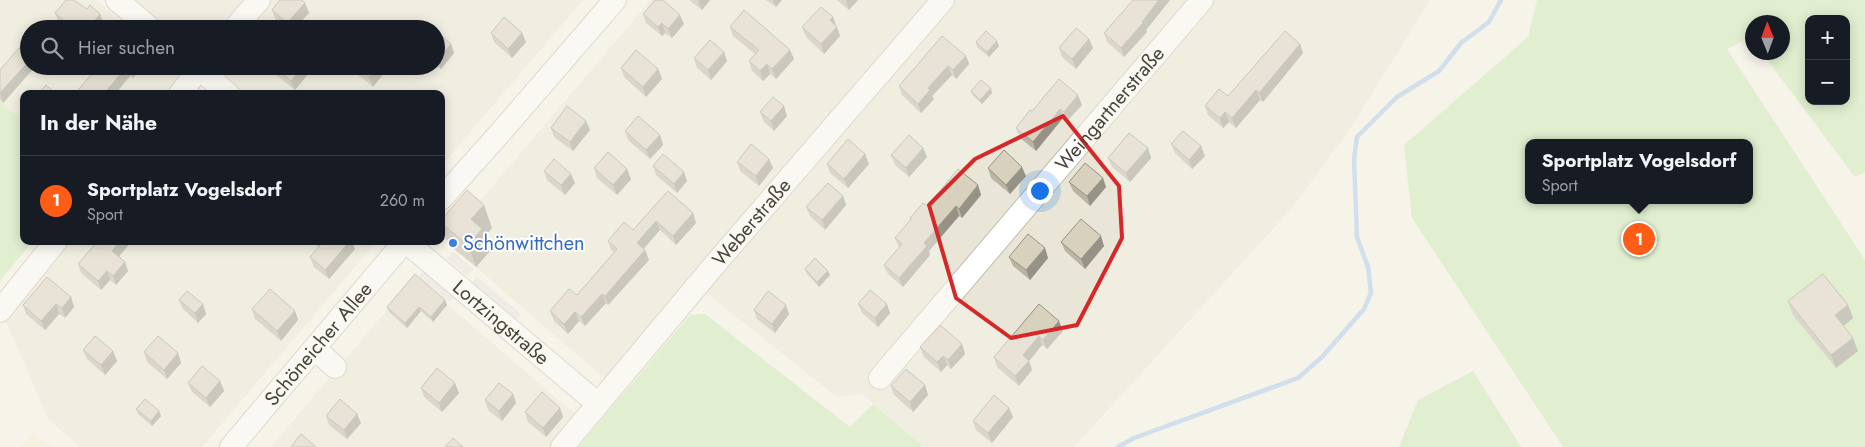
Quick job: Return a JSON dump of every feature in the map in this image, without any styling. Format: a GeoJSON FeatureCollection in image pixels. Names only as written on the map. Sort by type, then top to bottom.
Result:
{"type":"FeatureCollection","features":[{"type":"Feature","properties":{"kind":"street"},"geometry":{"type":"LineString","coordinates":[[117,0],[140,20]]}},
{"type":"Feature","properties":{"kind":"street"},"geometry":{"type":"LineString","coordinates":[[241,20],[258,0]]}},
{"type":"Feature","properties":{"kind":"street"},"geometry":{"type":"LineString","coordinates":[[445,195],[614,0]]}},
{"type":"Feature","properties":{"kind":"street","name":"Weberstraße"},"geometry":{"type":"LineString","coordinates":[[562,447],[760,212],[943,0]]}},
{"type":"Feature","properties":{"kind":"street","name":"Weingartnerstraße"},"geometry":{"type":"LineString","coordinates":[[880,378],[1202,0]]}},
{"type":"Feature","properties":{"kind":"street"},"geometry":{"type":"LineString","coordinates":[[183,90],[193,75]]}},
{"type":"Feature","properties":{"kind":"street"},"geometry":{"type":"LineString","coordinates":[[208,75],[224,90]]}},
{"type":"Feature","properties":{"kind":"street"},"geometry":{"type":"LineString","coordinates":[[0,311],[53,245]]}},
{"type":"Feature","properties":{"kind":"street","name":"Schöneicher Allee"},"geometry":{"type":"LineString","coordinates":[[231,447],[402,245]]}},
{"type":"Feature","properties":{"kind":"street","name":"Lortzingstraße"},"geometry":{"type":"LineString","coordinates":[[410,245],[598,404]]}},
{"type":"Feature","properties":{"kind":"street"},"geometry":{"type":"LineString","coordinates":[[314,350],[336,366]]}},
{"type":"Feature","properties":{"kind":"highlighted area"},"geometry":{"type":"Polygon","coordinates":[[[1063,116],[1119,186],[1122,238],[1077,325],[1011,338],[956,298],[929,205],[975,159],[1063,116]]]}},
{"type":"Feature","properties":{"kind":"shaded area"},"geometry":{"type":"Polygon","coordinates":[[[0,0],[97,0],[120,20],[20,20],[20,75],[185,75],[202,90],[20,90],[20,119],[0,102],[0,0]]]}},
{"type":"Feature","properties":{"kind":"shaded area"},"geometry":{"type":"Polygon","coordinates":[[[132,0],[583,0],[445,161],[445,90],[237,90],[220,75],[445,75],[445,20],[155,20],[132,0]]]}},
{"type":"Feature","properties":{"kind":"shaded area"},"geometry":{"type":"Polygon","coordinates":[[[651,0],[1430,0],[1348,132],[1292,208],[1074,447],[924,447],[862,394],[837,397],[690,280],[605,379],[446,241],[651,0]]]}},
{"type":"Feature","properties":{"kind":"shaded area"},"geometry":{"type":"Polygon","coordinates":[[[67,245],[371,245],[371,248],[202,447],[80,447],[48,419],[4,317],[67,245]]]}},
{"type":"Feature","properties":{"kind":"shaded area"},"geometry":{"type":"Polygon","coordinates":[[[453,251],[474,269],[468,276],[447,259],[453,251]]]}},
{"type":"Feature","properties":{"kind":"shaded area"},"geometry":{"type":"Polygon","coordinates":[[[426,268],[457,294],[449,302],[418,276],[426,268]]]}},
{"type":"Feature","properties":{"kind":"shaded area"},"geometry":{"type":"Polygon","coordinates":[[[415,277],[575,414],[563,447],[271,447],[415,277]]]}},
{"type":"Feature","properties":{"kind":"shaded area"},"geometry":{"type":"Polygon","coordinates":[[[477,277],[521,314],[513,324],[469,286],[477,277]]]}},
{"type":"Feature","properties":{"kind":"shaded area"},"geometry":{"type":"Polygon","coordinates":[[[34,432],[52,447],[21,447],[34,432]]]}},
{"type":"Feature","properties":{"kind":"green space"},"geometry":{"type":"Polygon","coordinates":[[[1537,0],[1865,0],[1865,172],[1855,177],[1767,60],[1790,60],[1790,15],[1745,15],[1745,40],[1727,49],[1865,260],[1865,447],[1563,447],[1412,218],[1404,145],[1528,37],[1537,0]]]}},
{"type":"Feature","properties":{"kind":"green space"},"geometry":{"type":"Polygon","coordinates":[[[0,102],[20,119],[20,245],[30,245],[0,281],[0,102]]]}},
{"type":"Feature","properties":{"kind":"green space"},"geometry":{"type":"Polygon","coordinates":[[[705,314],[850,427],[873,404],[924,447],[578,447],[690,315],[705,314]]]}},
{"type":"Feature","properties":{"kind":"green space"},"geometry":{"type":"Polygon","coordinates":[[[1473,371],[1521,447],[1399,447],[1418,400],[1473,371]]]}},
{"type":"Feature","properties":{"kind":"building"},"geometry":{"type":"Polygon","coordinates":[[[66,0],[74,0],[87,9],[90,5],[100,14],[95,20],[63,20],[55,13],[66,0]]]}},
{"type":"Feature","properties":{"kind":"building"},"geometry":{"type":"Polygon","coordinates":[[[280,0],[302,0],[305,3],[290,20],[284,20],[272,10],[280,0]]]}},
{"type":"Feature","properties":{"kind":"building"},"geometry":{"type":"Polygon","coordinates":[[[655,0],[663,0],[680,15],[668,29],[662,23],[658,27],[643,14],[655,0]]]}},
{"type":"Feature","properties":{"kind":"building"},"geometry":{"type":"Polygon","coordinates":[[[1133,0],[1159,0],[1143,23],[1121,48],[1104,33],[1133,0]]]}},
{"type":"Feature","properties":{"kind":"building"},"geometry":{"type":"Polygon","coordinates":[[[821,7],[833,17],[830,20],[837,27],[821,44],[802,27],[821,7]]]}},
{"type":"Feature","properties":{"kind":"building"},"geometry":{"type":"Polygon","coordinates":[[[744,10],[790,50],[772,69],[767,64],[760,71],[749,61],[759,50],[730,27],[744,10]]]}},
{"type":"Feature","properties":{"kind":"building"},"geometry":{"type":"Polygon","coordinates":[[[504,17],[522,33],[508,49],[491,33],[504,17]]]}},
{"type":"Feature","properties":{"kind":"building"},"geometry":{"type":"Polygon","coordinates":[[[1076,28],[1089,39],[1072,59],[1059,48],[1076,28]]]}},
{"type":"Feature","properties":{"kind":"building"},"geometry":{"type":"Polygon","coordinates":[[[986,31],[997,41],[987,52],[976,42],[986,31]]]}},
{"type":"Feature","properties":{"kind":"building"},"geometry":{"type":"Polygon","coordinates":[[[1285,31],[1300,44],[1259,93],[1256,90],[1232,118],[1225,112],[1220,118],[1205,106],[1219,89],[1228,96],[1285,31]]]}},
{"type":"Feature","properties":{"kind":"building"},"geometry":{"type":"Polygon","coordinates":[[[942,36],[966,56],[953,70],[948,66],[928,88],[930,90],[918,104],[899,86],[942,36]]]}},
{"type":"Feature","properties":{"kind":"building"},"geometry":{"type":"Polygon","coordinates":[[[445,39],[451,44],[445,51],[445,39]]]}},
{"type":"Feature","properties":{"kind":"building"},"geometry":{"type":"Polygon","coordinates":[[[710,40],[724,52],[708,70],[694,58],[710,40]]]}},
{"type":"Feature","properties":{"kind":"building"},"geometry":{"type":"Polygon","coordinates":[[[20,49],[20,71],[0,93],[0,70],[20,49]]]}},
{"type":"Feature","properties":{"kind":"building"},"geometry":{"type":"Polygon","coordinates":[[[636,50],[658,69],[643,87],[621,68],[636,50]]]}},
{"type":"Feature","properties":{"kind":"building"},"geometry":{"type":"Polygon","coordinates":[[[91,75],[120,75],[107,90],[78,90],[91,75]]]}},
{"type":"Feature","properties":{"kind":"building"},"geometry":{"type":"Polygon","coordinates":[[[284,75],[296,75],[291,81],[284,75]]]}},
{"type":"Feature","properties":{"kind":"building"},"geometry":{"type":"Polygon","coordinates":[[[1059,79],[1078,95],[1064,112],[1060,109],[1033,142],[1016,128],[1059,79]]]}},
{"type":"Feature","properties":{"kind":"building"},"geometry":{"type":"Polygon","coordinates":[[[981,80],[991,88],[980,100],[971,91],[981,80]]]}},
{"type":"Feature","properties":{"kind":"building"},"geometry":{"type":"Polygon","coordinates":[[[46,85],[52,90],[42,90],[46,85]]]}},
{"type":"Feature","properties":{"kind":"building"},"geometry":{"type":"Polygon","coordinates":[[[773,97],[784,106],[771,121],[760,112],[773,97]]]}},
{"type":"Feature","properties":{"kind":"building"},"geometry":{"type":"Polygon","coordinates":[[[567,106],[586,121],[570,142],[551,128],[567,106]]]}},
{"type":"Feature","properties":{"kind":"building"},"geometry":{"type":"Polygon","coordinates":[[[638,116],[660,135],[646,150],[625,131],[638,116]]]}},
{"type":"Feature","properties":{"kind":"building"},"geometry":{"type":"Polygon","coordinates":[[[1183,131],[1201,146],[1189,160],[1171,144],[1183,131]]]}},
{"type":"Feature","properties":{"kind":"building"},"geometry":{"type":"Polygon","coordinates":[[[1129,133],[1148,148],[1126,173],[1108,158],[1129,133]]]}},
{"type":"Feature","properties":{"kind":"building"},"geometry":{"type":"Polygon","coordinates":[[[909,135],[923,148],[906,168],[891,155],[909,135]]]}},
{"type":"Feature","properties":{"kind":"building"},"geometry":{"type":"Polygon","coordinates":[[[848,139],[865,154],[844,179],[827,164],[848,139]]]}},
{"type":"Feature","properties":{"kind":"building"},"geometry":{"type":"Polygon","coordinates":[[[751,144],[769,159],[756,176],[737,162],[751,144]]]}},
{"type":"Feature","properties":{"kind":"building"},"geometry":{"type":"Polygon","coordinates":[[[1004,150],[1022,167],[1006,185],[988,168],[1004,150]]]}},
{"type":"Feature","properties":{"kind":"building"},"geometry":{"type":"Polygon","coordinates":[[[608,152],[627,169],[613,185],[594,168],[608,152]]]}},
{"type":"Feature","properties":{"kind":"building"},"geometry":{"type":"Polygon","coordinates":[[[663,154],[684,172],[674,184],[653,166],[663,154]]]}},
{"type":"Feature","properties":{"kind":"building"},"geometry":{"type":"Polygon","coordinates":[[[554,159],[571,174],[561,185],[544,171],[554,159]]]}},
{"type":"Feature","properties":{"kind":"building"},"geometry":{"type":"Polygon","coordinates":[[[1085,163],[1103,178],[1087,196],[1069,182],[1085,163]]]}},
{"type":"Feature","properties":{"kind":"building"},"geometry":{"type":"Polygon","coordinates":[[[958,169],[978,185],[959,209],[956,206],[924,243],[927,246],[899,278],[884,265],[902,244],[895,238],[923,203],[927,206],[958,169]]]}},
{"type":"Feature","properties":{"kind":"building"},"geometry":{"type":"Polygon","coordinates":[[[828,183],[843,196],[822,220],[806,207],[828,183]]]}},
{"type":"Feature","properties":{"kind":"building"},"geometry":{"type":"Polygon","coordinates":[[[467,190],[484,205],[471,219],[482,229],[468,245],[445,226],[445,215],[467,190]]]}},
{"type":"Feature","properties":{"kind":"building"},"geometry":{"type":"Polygon","coordinates":[[[668,191],[693,213],[673,236],[656,221],[637,243],[645,250],[605,296],[602,294],[581,317],[575,312],[564,324],[550,311],[569,289],[577,295],[617,249],[608,241],[624,222],[633,230],[668,191]]]}},
{"type":"Feature","properties":{"kind":"building"},"geometry":{"type":"Polygon","coordinates":[[[1081,219],[1101,236],[1081,259],[1061,242],[1081,219]]]}},
{"type":"Feature","properties":{"kind":"building"},"geometry":{"type":"Polygon","coordinates":[[[1028,234],[1045,248],[1026,270],[1009,257],[1028,234]]]}},
{"type":"Feature","properties":{"kind":"building"},"geometry":{"type":"Polygon","coordinates":[[[95,245],[117,245],[112,251],[125,262],[113,276],[107,271],[98,281],[78,264],[95,245]]]}},
{"type":"Feature","properties":{"kind":"building"},"geometry":{"type":"Polygon","coordinates":[[[320,245],[347,245],[325,270],[310,257],[320,245]]]}},
{"type":"Feature","properties":{"kind":"building"},"geometry":{"type":"Polygon","coordinates":[[[815,258],[828,271],[817,282],[805,269],[815,258]]]}},
{"type":"Feature","properties":{"kind":"building"},"geometry":{"type":"Polygon","coordinates":[[[415,274],[445,300],[431,317],[419,307],[405,323],[387,307],[415,274]]]}},
{"type":"Feature","properties":{"kind":"building"},"geometry":{"type":"Polygon","coordinates":[[[1823,274],[1848,305],[1835,315],[1853,338],[1831,355],[1788,301],[1823,274]]]}},
{"type":"Feature","properties":{"kind":"building"},"geometry":{"type":"Polygon","coordinates":[[[47,277],[71,297],[62,308],[56,304],[41,321],[23,305],[47,277]]]}},
{"type":"Feature","properties":{"kind":"building"},"geometry":{"type":"Polygon","coordinates":[[[270,289],[295,311],[277,331],[252,309],[270,289]]]}},
{"type":"Feature","properties":{"kind":"building"},"geometry":{"type":"Polygon","coordinates":[[[870,290],[887,304],[875,318],[858,304],[870,290]]]}},
{"type":"Feature","properties":{"kind":"building"},"geometry":{"type":"Polygon","coordinates":[[[187,291],[203,304],[195,313],[179,300],[187,291]]]}},
{"type":"Feature","properties":{"kind":"building"},"geometry":{"type":"Polygon","coordinates":[[[768,291],[786,305],[772,324],[754,310],[768,291]]]}},
{"type":"Feature","properties":{"kind":"building"},"geometry":{"type":"Polygon","coordinates":[[[1039,304],[1059,321],[1043,340],[1039,336],[1023,355],[1029,361],[1015,376],[994,357],[1039,304]]]}},
{"type":"Feature","properties":{"kind":"building"},"geometry":{"type":"Polygon","coordinates":[[[940,325],[962,344],[948,360],[943,356],[937,362],[920,347],[940,325]]]}},
{"type":"Feature","properties":{"kind":"building"},"geometry":{"type":"Polygon","coordinates":[[[95,336],[113,351],[101,365],[83,350],[95,336]]]}},
{"type":"Feature","properties":{"kind":"building"},"geometry":{"type":"Polygon","coordinates":[[[158,336],[178,353],[164,370],[144,352],[158,336]]]}},
{"type":"Feature","properties":{"kind":"building"},"geometry":{"type":"Polygon","coordinates":[[[202,366],[220,381],[206,398],[188,383],[202,366]]]}},
{"type":"Feature","properties":{"kind":"building"},"geometry":{"type":"Polygon","coordinates":[[[437,368],[455,383],[439,403],[421,388],[437,368]]]}},
{"type":"Feature","properties":{"kind":"building"},"geometry":{"type":"Polygon","coordinates":[[[906,369],[925,385],[910,402],[891,386],[906,369]]]}},
{"type":"Feature","properties":{"kind":"building"},"geometry":{"type":"Polygon","coordinates":[[[499,383],[513,394],[499,411],[485,400],[499,383]]]}},
{"type":"Feature","properties":{"kind":"building"},"geometry":{"type":"Polygon","coordinates":[[[542,392],[560,408],[543,428],[525,412],[542,392]]]}},
{"type":"Feature","properties":{"kind":"building"},"geometry":{"type":"Polygon","coordinates":[[[994,395],[1009,408],[988,433],[973,421],[994,395]]]}},
{"type":"Feature","properties":{"kind":"building"},"geometry":{"type":"Polygon","coordinates":[[[145,399],[159,411],[151,421],[136,409],[145,399]]]}},
{"type":"Feature","properties":{"kind":"building"},"geometry":{"type":"Polygon","coordinates":[[[340,399],[357,414],[344,430],[326,416],[340,399]]]}},
{"type":"Feature","properties":{"kind":"building"},"geometry":{"type":"Polygon","coordinates":[[[301,434],[316,447],[291,447],[301,434]]]}},
{"type":"Feature","properties":{"kind":"building"},"geometry":{"type":"Polygon","coordinates":[[[453,438],[463,447],[445,447],[453,438]]]}},
{"type":"Feature","properties":{"kind":"waterway"},"geometry":{"type":"LineString","coordinates":[[1118,447],[1134,438],[1298,378],[1322,357],[1364,309],[1371,293],[1368,267],[1357,237],[1354,159],[1357,137],[1397,97],[1439,71],[1461,43],[1489,22],[1501,0]]}},
{"type":"Feature","properties":{"kind":"place","name":"Sportplatz Vogelsdorf"},"geometry":{"type":"Point","coordinates":[1639,239]}},
{"type":"Feature","properties":{"kind":"place","name":"Schönwittchen"},"geometry":{"type":"Point","coordinates":[453,243]}}]}
